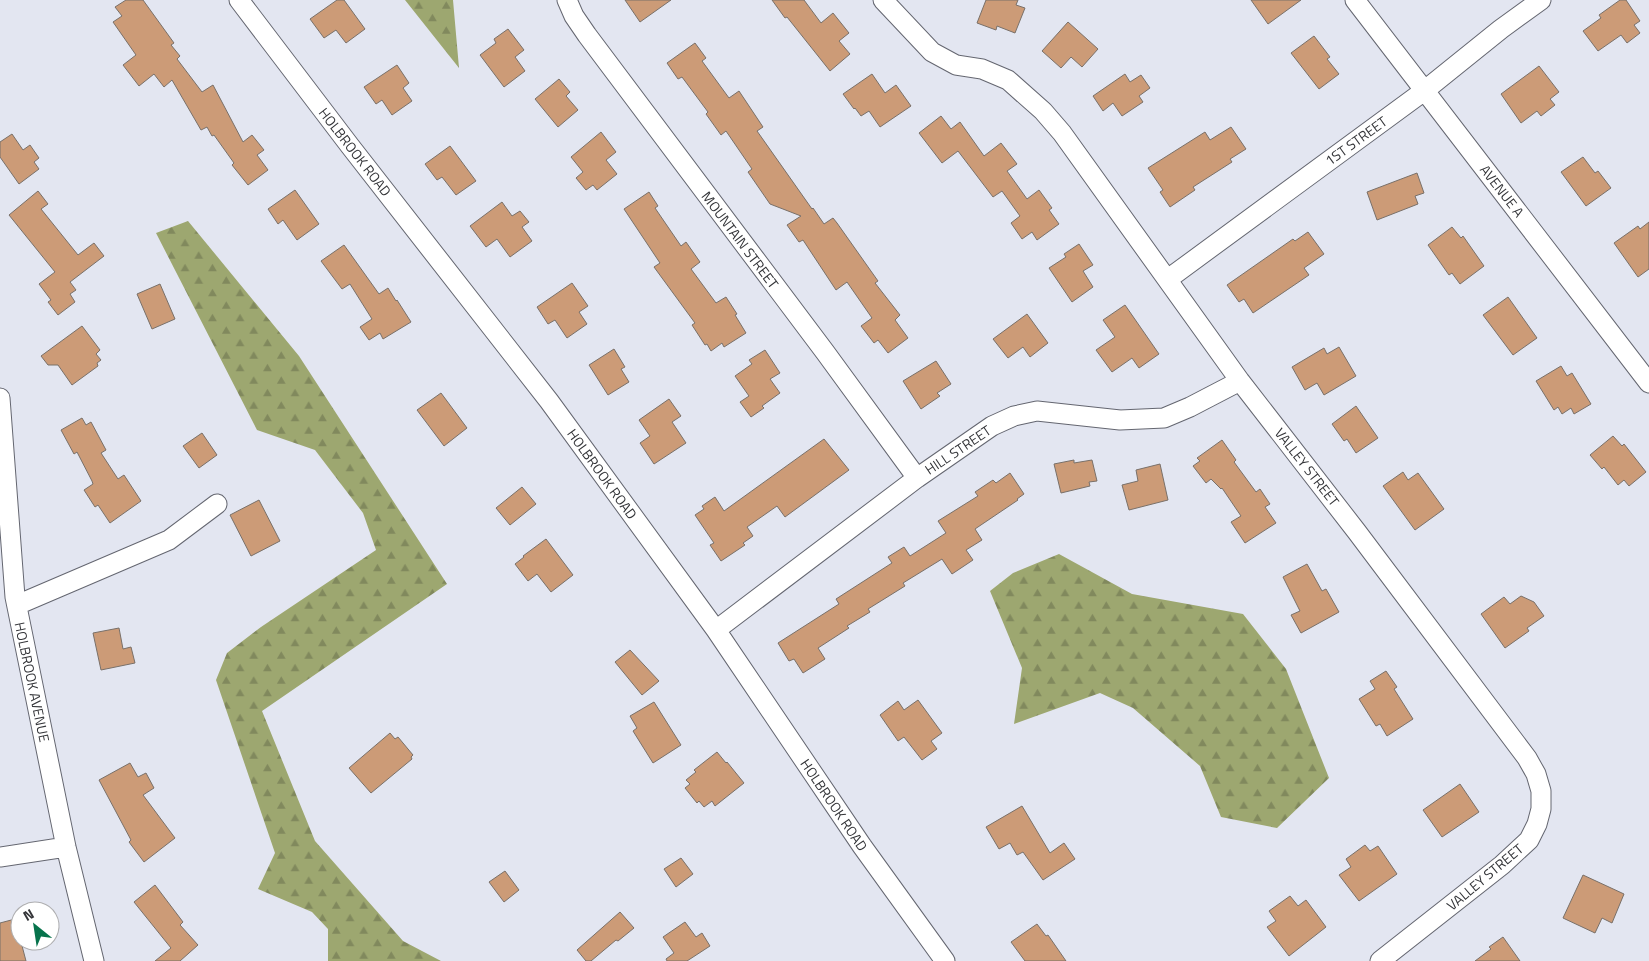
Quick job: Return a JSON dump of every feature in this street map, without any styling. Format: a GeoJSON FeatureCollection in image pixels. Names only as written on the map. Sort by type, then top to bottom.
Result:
{"type":"FeatureCollection","features":[{"type":"Feature","properties":{"kind":"street","name":"HOLBROOK ROAD"},"geometry":{"type":"LineString","coordinates":[[239,0],[549,401],[716,630],[862,846],[945,961]]}},
{"type":"Feature","properties":{"kind":"street","name":"MOUNTAIN STREET"},"geometry":{"type":"LineString","coordinates":[[567,0],[574,16],[587,35],[917,478]]}},
{"type":"Feature","properties":{"kind":"street","name":"VALLEY STREET"},"geometry":{"type":"LineString","coordinates":[[883,0],[932,52],[956,65],[982,69],[1008,80],[1043,111],[1062,133],[1240,381],[1358,532],[1527,758],[1536,774],[1541,791],[1542,809],[1529,840],[1518,852],[1380,961]]}},
{"type":"Feature","properties":{"kind":"street","name":"AVENUE A"},"geometry":{"type":"LineString","coordinates":[[1355,0],[1649,383]]}},
{"type":"Feature","properties":{"kind":"street","name":"1ST STREET"},"geometry":{"type":"LineString","coordinates":[[1168,279],[1424,91],[1501,29],[1541,0]]}},
{"type":"Feature","properties":{"kind":"street","name":"HILL STREET"},"geometry":{"type":"LineString","coordinates":[[716,630],[917,478],[992,426],[1014,416],[1038,411],[1120,420],[1164,418],[1240,381]]}},
{"type":"Feature","properties":{"kind":"street","name":"HOLBROOK AVENUE"},"geometry":{"type":"LineString","coordinates":[[0,398],[16,606],[66,847],[94,961]]}},
{"type":"Feature","properties":{"kind":"street"},"geometry":{"type":"LineString","coordinates":[[16,606],[169,540],[218,504]]}},
{"type":"Feature","properties":{"kind":"street"},"geometry":{"type":"LineString","coordinates":[[0,857],[66,847]]}},
{"type":"Feature","properties":{"kind":"green space"},"geometry":{"type":"Polygon","coordinates":[[[405,0],[453,0],[459,68],[405,0]]]}},
{"type":"Feature","properties":{"kind":"green space"},"geometry":{"type":"Polygon","coordinates":[[[188,221],[299,356],[447,584],[262,711],[315,841],[403,941],[441,961],[328,961],[328,929],[312,912],[258,889],[275,853],[216,680],[227,653],[261,627],[376,550],[363,513],[315,450],[257,430],[156,233],[188,221]]]}},
{"type":"Feature","properties":{"kind":"green space"},"geometry":{"type":"Polygon","coordinates":[[[1059,554],[1132,594],[1243,614],[1286,669],[1329,778],[1277,828],[1221,817],[1200,766],[1133,708],[1100,693],[1014,724],[1022,668],[990,591],[1013,573],[1059,554]]]}},
{"type":"Feature","properties":{"kind":"building"},"geometry":{"type":"Polygon","coordinates":[[[126,0],[143,0],[174,43],[171,45],[180,56],[177,59],[202,92],[213,85],[243,142],[252,135],[264,150],[257,155],[268,170],[248,185],[232,165],[234,163],[214,135],[212,136],[207,127],[201,130],[172,80],[164,87],[154,74],[139,86],[123,65],[136,55],[113,22],[122,16],[115,7],[126,0]]]}},
{"type":"Feature","properties":{"kind":"building"},"geometry":{"type":"Polygon","coordinates":[[[337,0],[344,0],[365,29],[346,43],[336,30],[324,38],[310,19],[337,0]]]}},
{"type":"Feature","properties":{"kind":"building"},"geometry":{"type":"Polygon","coordinates":[[[625,0],[671,0],[640,22],[625,0]]]}},
{"type":"Feature","properties":{"kind":"building"},"geometry":{"type":"Polygon","coordinates":[[[772,0],[804,0],[821,23],[833,13],[849,33],[839,41],[850,54],[830,71],[772,0]]]}},
{"type":"Feature","properties":{"kind":"building"},"geometry":{"type":"Polygon","coordinates":[[[986,0],[1018,0],[1016,5],[1025,8],[1015,33],[997,26],[996,30],[977,23],[986,0]]]}},
{"type":"Feature","properties":{"kind":"building"},"geometry":{"type":"Polygon","coordinates":[[[1251,0],[1301,0],[1268,24],[1251,0]]]}},
{"type":"Feature","properties":{"kind":"building"},"geometry":{"type":"Polygon","coordinates":[[[1620,0],[1626,0],[1640,21],[1634,25],[1640,33],[1627,43],[1621,35],[1598,51],[1583,31],[1601,18],[1599,15],[1620,0]]]}},
{"type":"Feature","properties":{"kind":"building"},"geometry":{"type":"Polygon","coordinates":[[[1068,22],[1098,49],[1082,67],[1071,57],[1061,68],[1042,51],[1068,22]]]}},
{"type":"Feature","properties":{"kind":"building"},"geometry":{"type":"Polygon","coordinates":[[[508,29],[524,50],[515,57],[525,71],[504,87],[480,55],[496,43],[494,39],[508,29]]]}},
{"type":"Feature","properties":{"kind":"building"},"geometry":{"type":"Polygon","coordinates":[[[1314,36],[1330,57],[1327,59],[1339,74],[1319,89],[1291,53],[1314,36]]]}},
{"type":"Feature","properties":{"kind":"building"},"geometry":{"type":"Polygon","coordinates":[[[695,43],[706,58],[702,61],[729,98],[739,91],[763,127],[757,131],[812,209],[824,224],[833,218],[878,281],[875,283],[900,315],[895,320],[908,338],[888,353],[878,340],[874,343],[861,326],[872,318],[847,282],[836,290],[803,240],[799,242],[787,225],[801,216],[770,204],[748,172],[752,169],[726,131],[721,135],[706,114],[708,112],[682,77],[678,79],[667,63],[695,43]]]}},
{"type":"Feature","properties":{"kind":"building"},"geometry":{"type":"Polygon","coordinates":[[[397,65],[409,83],[403,88],[412,101],[392,115],[382,100],[376,104],[364,87],[397,65]]]}},
{"type":"Feature","properties":{"kind":"building"},"geometry":{"type":"Polygon","coordinates":[[[1539,66],[1559,92],[1550,99],[1555,105],[1541,116],[1537,111],[1521,123],[1501,94],[1539,66]]]}},
{"type":"Feature","properties":{"kind":"building"},"geometry":{"type":"Polygon","coordinates":[[[872,74],[885,93],[896,85],[911,106],[880,127],[869,111],[861,116],[843,94],[872,74]]]}},
{"type":"Feature","properties":{"kind":"building"},"geometry":{"type":"Polygon","coordinates":[[[1125,74],[1130,82],[1141,75],[1150,88],[1139,96],[1143,102],[1122,116],[1113,103],[1103,111],[1093,96],[1125,74]]]}},
{"type":"Feature","properties":{"kind":"building"},"geometry":{"type":"Polygon","coordinates":[[[559,79],[570,92],[566,96],[578,110],[558,127],[535,99],[559,79]]]}},
{"type":"Feature","properties":{"kind":"building"},"geometry":{"type":"Polygon","coordinates":[[[941,116],[951,129],[960,122],[984,156],[1001,143],[1017,164],[1007,171],[1027,199],[1039,190],[1052,208],[1049,210],[1059,224],[1037,240],[1032,232],[1022,239],[1011,223],[1020,216],[1002,191],[993,197],[958,151],[942,163],[919,133],[941,116]]]}},
{"type":"Feature","properties":{"kind":"building"},"geometry":{"type":"Polygon","coordinates":[[[1231,127],[1246,149],[1230,159],[1232,162],[1193,187],[1195,190],[1170,207],[1160,192],[1163,190],[1148,168],[1205,132],[1210,140],[1231,127]]]}},
{"type":"Feature","properties":{"kind":"building"},"geometry":{"type":"Polygon","coordinates":[[[601,132],[616,152],[606,160],[617,174],[597,190],[593,185],[586,190],[576,178],[583,172],[571,157],[601,132]]]}},
{"type":"Feature","properties":{"kind":"building"},"geometry":{"type":"Polygon","coordinates":[[[12,134],[23,150],[30,145],[39,158],[34,162],[39,169],[19,184],[0,157],[0,142],[12,134]]]}},
{"type":"Feature","properties":{"kind":"building"},"geometry":{"type":"Polygon","coordinates":[[[450,146],[476,181],[456,195],[442,177],[437,180],[425,164],[450,146]]]}},
{"type":"Feature","properties":{"kind":"building"},"geometry":{"type":"Polygon","coordinates":[[[1583,157],[1595,173],[1598,171],[1611,188],[1586,206],[1561,172],[1583,157]]]}},
{"type":"Feature","properties":{"kind":"building"},"geometry":{"type":"Polygon","coordinates":[[[1417,173],[1424,193],[1415,196],[1418,204],[1377,220],[1367,192],[1417,173]]]}},
{"type":"Feature","properties":{"kind":"building"},"geometry":{"type":"Polygon","coordinates":[[[295,190],[319,224],[297,240],[283,220],[278,224],[268,209],[295,190]]]}},
{"type":"Feature","properties":{"kind":"building"},"geometry":{"type":"Polygon","coordinates":[[[38,191],[48,204],[41,209],[78,255],[94,243],[104,256],[70,282],[76,290],[70,294],[75,302],[58,315],[48,302],[51,300],[39,284],[55,272],[9,215],[38,191]]]}},
{"type":"Feature","properties":{"kind":"building"},"geometry":{"type":"Polygon","coordinates":[[[649,192],[658,206],[655,208],[681,246],[686,242],[700,262],[691,269],[716,303],[726,297],[737,314],[735,315],[746,333],[724,347],[722,343],[711,351],[707,344],[705,345],[692,325],[695,323],[654,267],[660,263],[624,209],[649,192]]]}},
{"type":"Feature","properties":{"kind":"building"},"geometry":{"type":"Polygon","coordinates":[[[502,202],[512,216],[520,211],[529,222],[522,227],[532,241],[510,257],[497,239],[486,247],[470,226],[502,202]]]}},
{"type":"Feature","properties":{"kind":"building"},"geometry":{"type":"Polygon","coordinates":[[[1649,222],[1649,269],[1638,277],[1614,243],[1638,226],[1640,229],[1649,222]]]}},
{"type":"Feature","properties":{"kind":"building"},"geometry":{"type":"Polygon","coordinates":[[[1452,227],[1461,238],[1463,236],[1484,266],[1460,284],[1452,273],[1449,275],[1428,245],[1452,227]]]}},
{"type":"Feature","properties":{"kind":"building"},"geometry":{"type":"Polygon","coordinates":[[[1308,232],[1324,254],[1304,268],[1309,275],[1253,313],[1244,299],[1239,302],[1227,285],[1293,239],[1295,241],[1308,232]]]}},
{"type":"Feature","properties":{"kind":"building"},"geometry":{"type":"Polygon","coordinates":[[[1079,244],[1093,265],[1083,271],[1093,287],[1072,302],[1049,268],[1066,257],[1064,254],[1079,244]]]}},
{"type":"Feature","properties":{"kind":"building"},"geometry":{"type":"Polygon","coordinates":[[[344,245],[379,294],[388,288],[411,322],[383,339],[380,333],[369,340],[360,327],[372,319],[350,284],[342,289],[321,261],[344,245]]]}},
{"type":"Feature","properties":{"kind":"building"},"geometry":{"type":"Polygon","coordinates":[[[572,283],[588,306],[579,312],[587,324],[567,338],[555,320],[548,324],[537,307],[572,283]]]}},
{"type":"Feature","properties":{"kind":"building"},"geometry":{"type":"Polygon","coordinates":[[[160,284],[175,319],[152,329],[137,294],[160,284]]]}},
{"type":"Feature","properties":{"kind":"building"},"geometry":{"type":"Polygon","coordinates":[[[1508,297],[1537,338],[1513,355],[1483,315],[1508,297]]]}},
{"type":"Feature","properties":{"kind":"building"},"geometry":{"type":"Polygon","coordinates":[[[1125,305],[1159,354],[1139,368],[1132,358],[1112,372],[1096,350],[1115,337],[1103,320],[1125,305]]]}},
{"type":"Feature","properties":{"kind":"building"},"geometry":{"type":"Polygon","coordinates":[[[1027,314],[1048,343],[1030,357],[1023,347],[1008,358],[993,339],[1027,314]]]}},
{"type":"Feature","properties":{"kind":"building"},"geometry":{"type":"Polygon","coordinates":[[[82,326],[100,350],[96,354],[101,360],[97,363],[98,366],[72,385],[58,365],[48,365],[41,356],[82,326]]]}},
{"type":"Feature","properties":{"kind":"building"},"geometry":{"type":"Polygon","coordinates":[[[1339,347],[1356,376],[1324,395],[1317,383],[1305,390],[1292,367],[1324,348],[1327,354],[1339,347]]]}},
{"type":"Feature","properties":{"kind":"building"},"geometry":{"type":"Polygon","coordinates":[[[614,349],[625,367],[621,369],[629,382],[608,395],[589,365],[614,349]]]}},
{"type":"Feature","properties":{"kind":"building"},"geometry":{"type":"Polygon","coordinates":[[[765,350],[780,373],[770,379],[780,393],[751,417],[740,402],[749,396],[735,376],[752,364],[749,360],[765,350]]]}},
{"type":"Feature","properties":{"kind":"building"},"geometry":{"type":"Polygon","coordinates":[[[936,361],[951,384],[937,393],[940,396],[921,409],[903,381],[936,361]]]}},
{"type":"Feature","properties":{"kind":"building"},"geometry":{"type":"Polygon","coordinates":[[[1561,366],[1567,376],[1572,373],[1591,404],[1574,414],[1571,408],[1562,414],[1558,407],[1554,410],[1536,381],[1561,366]]]}},
{"type":"Feature","properties":{"kind":"building"},"geometry":{"type":"Polygon","coordinates":[[[441,393],[467,428],[444,446],[417,410],[441,393]]]}},
{"type":"Feature","properties":{"kind":"building"},"geometry":{"type":"Polygon","coordinates":[[[669,399],[681,416],[672,422],[686,443],[654,464],[640,443],[650,436],[639,420],[669,399]]]}},
{"type":"Feature","properties":{"kind":"building"},"geometry":{"type":"Polygon","coordinates":[[[1356,406],[1378,438],[1356,453],[1347,439],[1344,441],[1332,424],[1356,406]]]}},
{"type":"Feature","properties":{"kind":"building"},"geometry":{"type":"Polygon","coordinates":[[[82,418],[86,425],[91,422],[106,450],[101,453],[118,479],[124,475],[141,501],[110,523],[98,505],[95,507],[84,490],[93,484],[92,481],[77,452],[74,454],[61,430],[82,418]]]}},
{"type":"Feature","properties":{"kind":"building"},"geometry":{"type":"Polygon","coordinates":[[[202,433],[217,455],[199,468],[183,446],[202,433]]]}},
{"type":"Feature","properties":{"kind":"building"},"geometry":{"type":"Polygon","coordinates":[[[1613,436],[1622,446],[1624,444],[1646,472],[1629,486],[1624,480],[1618,485],[1604,467],[1602,469],[1590,455],[1613,436]]]}},
{"type":"Feature","properties":{"kind":"building"},"geometry":{"type":"Polygon","coordinates":[[[824,439],[849,470],[785,517],[777,506],[747,527],[753,536],[743,543],[745,545],[721,561],[710,545],[714,543],[695,515],[704,509],[702,506],[715,497],[724,511],[824,439]]]}},
{"type":"Feature","properties":{"kind":"building"},"geometry":{"type":"Polygon","coordinates":[[[1222,440],[1236,460],[1234,462],[1256,492],[1260,489],[1270,504],[1265,507],[1276,523],[1245,543],[1231,522],[1241,516],[1222,488],[1211,479],[1206,483],[1193,466],[1200,461],[1197,458],[1222,440]]]}},
{"type":"Feature","properties":{"kind":"building"},"geometry":{"type":"Polygon","coordinates":[[[1074,460],[1074,463],[1092,460],[1097,481],[1089,482],[1090,486],[1061,493],[1054,464],[1074,460]]]}},
{"type":"Feature","properties":{"kind":"building"},"geometry":{"type":"Polygon","coordinates":[[[1160,464],[1168,500],[1129,510],[1122,485],[1138,481],[1136,470],[1160,464]]]}},
{"type":"Feature","properties":{"kind":"building"},"geometry":{"type":"Polygon","coordinates":[[[1403,472],[1408,480],[1418,473],[1444,509],[1415,530],[1383,486],[1403,472]]]}},
{"type":"Feature","properties":{"kind":"building"},"geometry":{"type":"Polygon","coordinates":[[[1010,473],[1024,494],[975,529],[982,540],[966,550],[973,560],[952,574],[942,559],[903,583],[905,586],[868,609],[870,612],[847,626],[849,628],[818,648],[825,659],[803,673],[794,659],[789,661],[778,643],[839,604],[836,599],[892,563],[888,557],[904,547],[910,556],[946,533],[938,521],[978,496],[975,492],[993,480],[996,483],[1010,473]]]}},
{"type":"Feature","properties":{"kind":"building"},"geometry":{"type":"Polygon","coordinates":[[[522,487],[536,504],[510,525],[496,508],[522,487]]]}},
{"type":"Feature","properties":{"kind":"building"},"geometry":{"type":"Polygon","coordinates":[[[259,500],[280,541],[251,556],[230,515],[259,500]]]}},
{"type":"Feature","properties":{"kind":"building"},"geometry":{"type":"Polygon","coordinates":[[[546,539],[573,575],[551,592],[537,574],[528,581],[515,564],[546,539]]]}},
{"type":"Feature","properties":{"kind":"building"},"geometry":{"type":"Polygon","coordinates":[[[1307,564],[1322,591],[1326,589],[1339,612],[1301,633],[1291,615],[1300,611],[1283,577],[1307,564]]]}},
{"type":"Feature","properties":{"kind":"building"},"geometry":{"type":"Polygon","coordinates":[[[1521,596],[1534,602],[1544,616],[1527,628],[1529,631],[1505,648],[1481,614],[1504,597],[1510,604],[1521,596]]]}},
{"type":"Feature","properties":{"kind":"building"},"geometry":{"type":"Polygon","coordinates":[[[119,628],[123,649],[131,647],[135,663],[101,670],[93,633],[119,628]]]}},
{"type":"Feature","properties":{"kind":"building"},"geometry":{"type":"Polygon","coordinates":[[[630,650],[659,681],[642,695],[615,662],[630,650]]]}},
{"type":"Feature","properties":{"kind":"building"},"geometry":{"type":"Polygon","coordinates":[[[1386,671],[1397,687],[1394,689],[1413,719],[1387,736],[1380,724],[1376,726],[1359,699],[1375,689],[1370,681],[1386,671]]]}},
{"type":"Feature","properties":{"kind":"building"},"geometry":{"type":"Polygon","coordinates":[[[918,700],[942,733],[931,741],[937,749],[922,760],[904,737],[898,741],[880,715],[898,701],[904,710],[918,700]]]}},
{"type":"Feature","properties":{"kind":"building"},"geometry":{"type":"Polygon","coordinates":[[[654,702],[681,745],[653,763],[633,731],[637,728],[630,716],[654,702]]]}},
{"type":"Feature","properties":{"kind":"building"},"geometry":{"type":"Polygon","coordinates":[[[390,733],[395,739],[398,737],[413,755],[412,759],[371,793],[349,768],[390,733]]]}},
{"type":"Feature","properties":{"kind":"building"},"geometry":{"type":"Polygon","coordinates":[[[717,752],[744,783],[715,806],[712,801],[704,807],[699,801],[697,803],[685,788],[690,784],[686,780],[696,772],[694,770],[717,752]]]}},
{"type":"Feature","properties":{"kind":"building"},"geometry":{"type":"Polygon","coordinates":[[[130,763],[138,777],[146,773],[154,788],[143,795],[175,838],[144,862],[129,842],[131,840],[99,780],[130,763]]]}},
{"type":"Feature","properties":{"kind":"building"},"geometry":{"type":"Polygon","coordinates":[[[1460,784],[1479,812],[1442,837],[1423,810],[1460,784]]]}},
{"type":"Feature","properties":{"kind":"building"},"geometry":{"type":"Polygon","coordinates":[[[1022,806],[1050,853],[1064,843],[1075,859],[1043,880],[1023,852],[1017,855],[1010,843],[999,849],[986,827],[1022,806]]]}},
{"type":"Feature","properties":{"kind":"building"},"geometry":{"type":"Polygon","coordinates":[[[1365,845],[1370,851],[1378,846],[1397,874],[1359,901],[1339,875],[1351,867],[1346,859],[1365,845]]]}},
{"type":"Feature","properties":{"kind":"building"},"geometry":{"type":"Polygon","coordinates":[[[681,858],[693,874],[676,887],[664,869],[681,858]]]}},
{"type":"Feature","properties":{"kind":"building"},"geometry":{"type":"Polygon","coordinates":[[[505,871],[519,890],[504,902],[489,882],[505,871]]]}},
{"type":"Feature","properties":{"kind":"building"},"geometry":{"type":"Polygon","coordinates":[[[1583,875],[1624,894],[1612,923],[1602,918],[1595,933],[1563,918],[1583,875]]]}},
{"type":"Feature","properties":{"kind":"building"},"geometry":{"type":"Polygon","coordinates":[[[155,885],[183,922],[180,925],[198,945],[180,961],[155,961],[171,948],[134,902],[155,885]]]}},
{"type":"Feature","properties":{"kind":"building"},"geometry":{"type":"Polygon","coordinates":[[[1290,896],[1298,906],[1306,900],[1326,927],[1289,956],[1267,927],[1276,921],[1269,911],[1290,896]]]}},
{"type":"Feature","properties":{"kind":"building"},"geometry":{"type":"Polygon","coordinates":[[[620,912],[634,928],[591,961],[586,961],[577,950],[620,912]]]}},
{"type":"Feature","properties":{"kind":"building"},"geometry":{"type":"Polygon","coordinates":[[[10,920],[10,951],[23,951],[26,961],[0,961],[0,923],[10,920]]]}},
{"type":"Feature","properties":{"kind":"building"},"geometry":{"type":"Polygon","coordinates":[[[685,922],[696,937],[702,933],[710,946],[687,961],[667,961],[666,959],[674,953],[663,937],[685,922]]]}},
{"type":"Feature","properties":{"kind":"building"},"geometry":{"type":"Polygon","coordinates":[[[1037,924],[1046,936],[1048,935],[1066,961],[1025,961],[1011,942],[1037,924]]]}},
{"type":"Feature","properties":{"kind":"building"},"geometry":{"type":"Polygon","coordinates":[[[1503,937],[1520,961],[1475,961],[1491,949],[1489,947],[1503,937]]]}}]}
